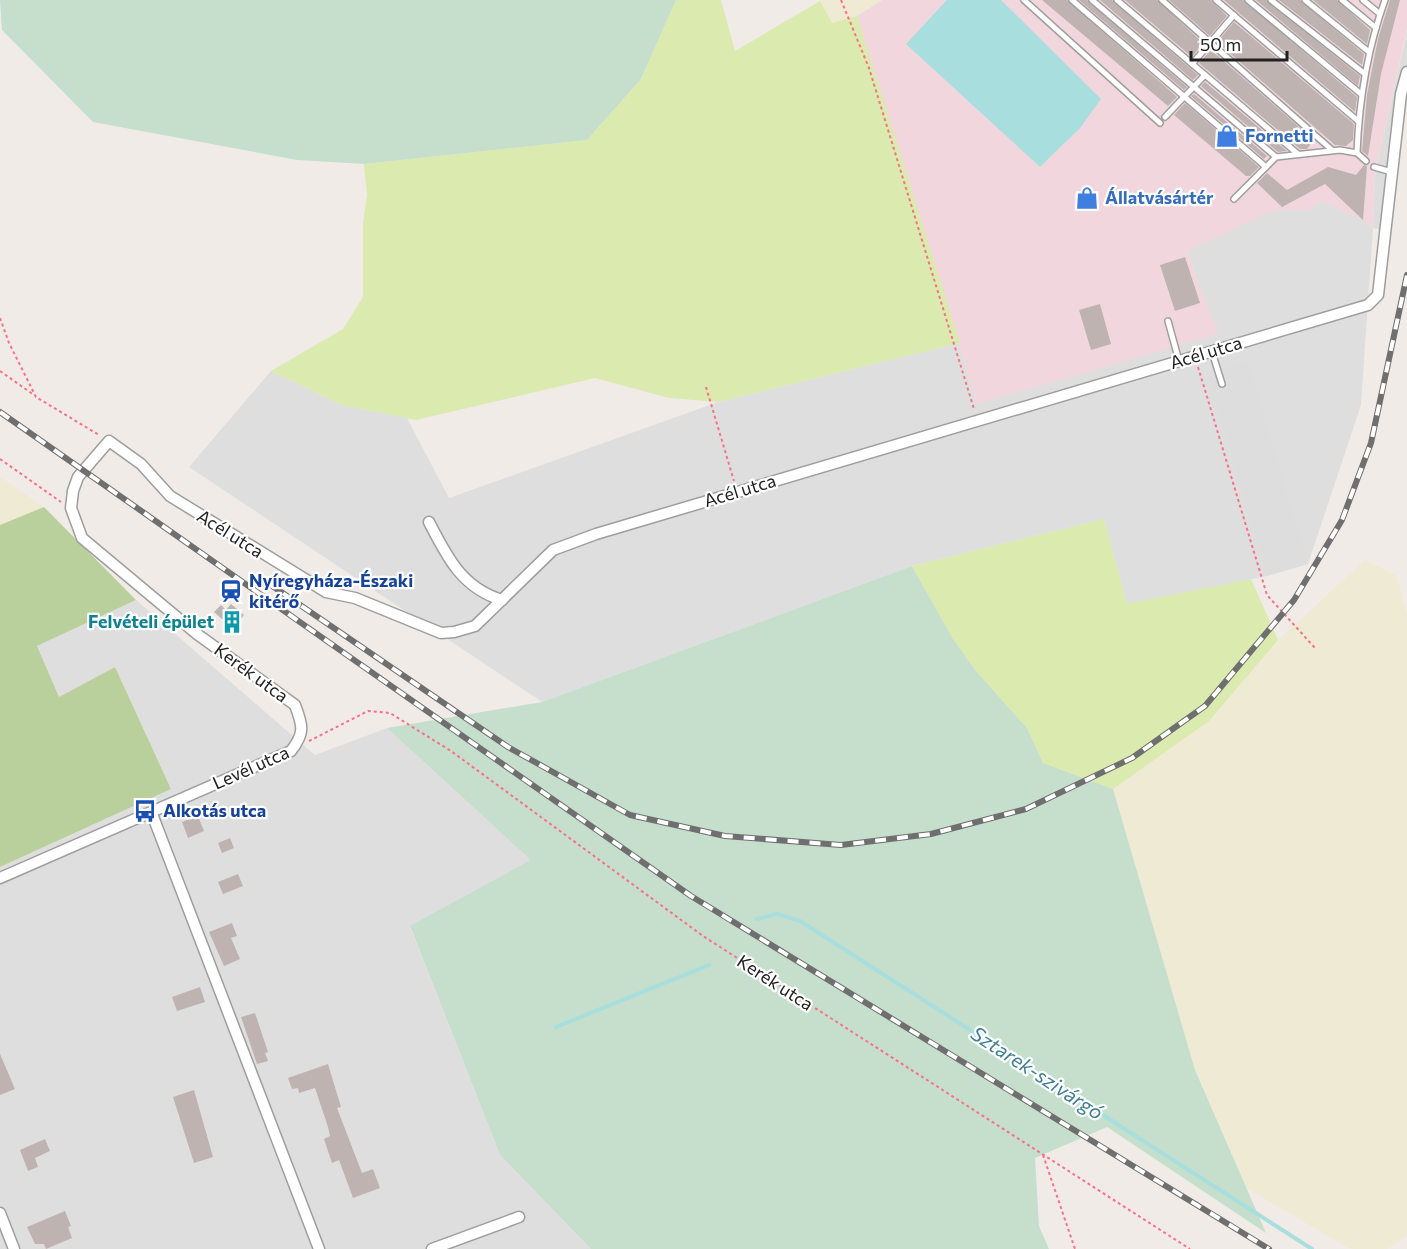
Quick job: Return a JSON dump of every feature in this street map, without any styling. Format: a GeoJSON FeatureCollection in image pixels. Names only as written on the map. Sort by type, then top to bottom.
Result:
{"type":"FeatureCollection","features":[{"type":"Feature","properties":{"kind":"street","name":"Acél utca"},"geometry":{"type":"LineString","coordinates":[[109,441],[141,464],[170,496],[326,592],[366,602],[441,633],[475,626],[553,550],[736,492],[1368,305],[1378,295],[1401,94],[1407,72]]}},
{"type":"Feature","properties":{"kind":"street"},"geometry":{"type":"LineString","coordinates":[[71,508],[78,477],[109,441]]}},
{"type":"Feature","properties":{"kind":"street","name":"Kerék utca"},"geometry":{"type":"LineString","coordinates":[[71,508],[82,538],[197,634],[295,705],[302,724],[300,739],[291,751]]}},
{"type":"Feature","properties":{"kind":"street"},"geometry":{"type":"LineString","coordinates":[[429,522],[457,572],[476,586],[502,600]]}},
{"type":"Feature","properties":{"kind":"street","name":"Levél utca"},"geometry":{"type":"LineString","coordinates":[[0,878],[152,814],[291,751]]}},
{"type":"Feature","properties":{"kind":"street"},"geometry":{"type":"LineString","coordinates":[[152,814],[319,1249]]}},
{"type":"Feature","properties":{"kind":"street"},"geometry":{"type":"LineString","coordinates":[[0,1213],[8,1245]]}},
{"type":"Feature","properties":{"kind":"street"},"geometry":{"type":"LineString","coordinates":[[432,1249],[519,1217]]}},
{"type":"Feature","properties":{"kind":"lane"},"geometry":{"type":"LineString","coordinates":[[1024,0],[1160,123]]}},
{"type":"Feature","properties":{"kind":"lane"},"geometry":{"type":"LineString","coordinates":[[1072,0],[1266,167]]}},
{"type":"Feature","properties":{"kind":"lane"},"geometry":{"type":"LineString","coordinates":[[1092,0],[1276,157]]}},
{"type":"Feature","properties":{"kind":"lane"},"geometry":{"type":"LineString","coordinates":[[1117,0],[1298,154]]}},
{"type":"Feature","properties":{"kind":"lane"},"geometry":{"type":"LineString","coordinates":[[1161,0],[1332,150]]}},
{"type":"Feature","properties":{"kind":"lane"},"geometry":{"type":"LineString","coordinates":[[1248,0],[1361,94]]}},
{"type":"Feature","properties":{"kind":"lane"},"geometry":{"type":"LineString","coordinates":[[1271,0],[1365,74]]}},
{"type":"Feature","properties":{"kind":"lane"},"geometry":{"type":"LineString","coordinates":[[1305,0],[1369,52]]}},
{"type":"Feature","properties":{"kind":"lane"},"geometry":{"type":"LineString","coordinates":[[1342,0],[1376,28]]}},
{"type":"Feature","properties":{"kind":"lane"},"geometry":{"type":"LineString","coordinates":[[1364,0],[1380,14]]}},
{"type":"Feature","properties":{"kind":"lane"},"geometry":{"type":"LineString","coordinates":[[1357,153],[1361,94],[1369,52],[1384,0]]}},
{"type":"Feature","properties":{"kind":"lane"},"geometry":{"type":"LineString","coordinates":[[1218,1],[1358,121]]}},
{"type":"Feature","properties":{"kind":"lane"},"geometry":{"type":"LineString","coordinates":[[1192,64],[1234,15]]}},
{"type":"Feature","properties":{"kind":"lane"},"geometry":{"type":"LineString","coordinates":[[1165,117],[1205,75]]}},
{"type":"Feature","properties":{"kind":"lane"},"geometry":{"type":"LineString","coordinates":[[1234,199],[1276,157],[1332,150],[1357,153],[1366,161]]}},
{"type":"Feature","properties":{"kind":"lane"},"geometry":{"type":"LineString","coordinates":[[1374,167],[1392,172]]}},
{"type":"Feature","properties":{"kind":"lane"},"geometry":{"type":"LineString","coordinates":[[1168,321],[1179,361]]}},
{"type":"Feature","properties":{"kind":"lane"},"geometry":{"type":"LineString","coordinates":[[1212,351],[1222,384]]}},
{"type":"Feature","properties":{"kind":"path"},"geometry":{"type":"LineString","coordinates":[[841,0],[869,68],[978,420]]}},
{"type":"Feature","properties":{"kind":"path"},"geometry":{"type":"LineString","coordinates":[[0,318],[9,343],[36,397]]}},
{"type":"Feature","properties":{"kind":"path"},"geometry":{"type":"LineString","coordinates":[[1194,356],[1267,595],[1315,648]]}},
{"type":"Feature","properties":{"kind":"path"},"geometry":{"type":"LineString","coordinates":[[0,371],[36,397],[109,441]]}},
{"type":"Feature","properties":{"kind":"path"},"geometry":{"type":"LineString","coordinates":[[706,387],[736,492]]}},
{"type":"Feature","properties":{"kind":"path"},"geometry":{"type":"LineString","coordinates":[[0,459],[71,508]]}},
{"type":"Feature","properties":{"kind":"path","name":"Levél utca"},"geometry":{"type":"LineString","coordinates":[[291,751],[368,711]]}},
{"type":"Feature","properties":{"kind":"path","name":"Kerék utca"},"geometry":{"type":"LineString","coordinates":[[368,711],[390,713],[451,751],[703,936],[1190,1249]]}},
{"type":"Feature","properties":{"kind":"path"},"geometry":{"type":"LineString","coordinates":[[1043,1155],[1075,1249]]}},
{"type":"Feature","properties":{"kind":"shaded area"},"geometry":{"type":"Polygon","coordinates":[[[819,0],[882,0],[857,16],[832,23],[819,0]]]}},
{"type":"Feature","properties":{"kind":"shaded area","name":"Állatvásártér"},"geometry":{"type":"Polygon","coordinates":[[[882,0],[1407,0],[1407,29],[1375,174],[1373,228],[1363,220],[1321,201],[1311,210],[1274,210],[1187,251],[1218,334],[977,404],[857,16],[882,0]]]}},
{"type":"Feature","properties":{"kind":"shaded area"},"geometry":{"type":"Polygon","coordinates":[[[1407,31],[1407,71],[1385,231],[1373,228],[1375,174],[1407,31]]]}},
{"type":"Feature","properties":{"kind":"shaded area"},"geometry":{"type":"Polygon","coordinates":[[[1322,185],[1373,228],[1361,405],[1308,564],[1267,576],[1127,605],[1104,519],[912,566],[542,702],[189,467],[271,371],[342,405],[407,418],[449,498],[718,402],[960,343],[977,403],[1217,334],[1187,251],[1322,185]]]}},
{"type":"Feature","properties":{"kind":"shaded area"},"geometry":{"type":"Polygon","coordinates":[[[1247,361],[1308,564],[1267,576],[1207,373],[1247,361]]]}},
{"type":"Feature","properties":{"kind":"shaded area"},"geometry":{"type":"Polygon","coordinates":[[[0,477],[44,507],[0,525],[0,477]]]}},
{"type":"Feature","properties":{"kind":"shaded area"},"geometry":{"type":"Polygon","coordinates":[[[1365,560],[1396,575],[1407,613],[1407,1236],[1387,1249],[1350,1249],[1246,1188],[1195,1070],[1113,789],[1209,721],[1278,640],[1365,560]]]}},
{"type":"Feature","properties":{"kind":"shaded area"},"geometry":{"type":"Polygon","coordinates":[[[136,600],[315,755],[387,728],[532,860],[410,927],[500,1155],[591,1249],[0,1249],[0,867],[171,789],[115,667],[59,697],[37,646],[136,600]]]}},
{"type":"Feature","properties":{"kind":"green space"},"geometry":{"type":"Polygon","coordinates":[[[0,0],[676,0],[641,79],[587,140],[364,164],[297,160],[93,122],[2,30],[0,0]]]}},
{"type":"Feature","properties":{"kind":"green space"},"geometry":{"type":"Polygon","coordinates":[[[676,0],[721,0],[735,51],[820,1],[832,23],[857,16],[960,343],[718,402],[669,398],[595,378],[416,420],[342,405],[271,371],[343,329],[363,297],[363,223],[367,195],[364,164],[587,140],[641,79],[676,0]]]}},
{"type":"Feature","properties":{"kind":"green space"},"geometry":{"type":"Polygon","coordinates":[[[44,507],[136,600],[37,646],[59,697],[115,667],[171,789],[0,867],[0,525],[44,507]]]}},
{"type":"Feature","properties":{"kind":"green space"},"geometry":{"type":"Polygon","coordinates":[[[1104,519],[1127,604],[1251,579],[1278,640],[1209,721],[1113,789],[1043,763],[1027,728],[976,671],[953,639],[912,566],[1104,519]]]}},
{"type":"Feature","properties":{"kind":"green space"},"geometry":{"type":"Polygon","coordinates":[[[912,566],[953,639],[976,671],[1027,728],[1043,763],[1113,789],[1195,1070],[1266,1233],[1107,1127],[1035,1158],[1039,1226],[1049,1249],[591,1249],[500,1155],[410,926],[531,860],[387,728],[542,702],[912,566]]]}},
{"type":"Feature","properties":{"kind":"water"},"geometry":{"type":"Polygon","coordinates":[[[947,0],[1001,0],[1101,99],[1080,128],[1040,167],[906,44],[947,0]]]}},
{"type":"Feature","properties":{"kind":"building"},"geometry":{"type":"Polygon","coordinates":[[[1042,0],[1067,0],[1177,97],[1168,106],[1042,0]]]}},
{"type":"Feature","properties":{"kind":"building"},"geometry":{"type":"Polygon","coordinates":[[[1079,0],[1087,0],[1187,87],[1184,90],[1079,0]]]}},
{"type":"Feature","properties":{"kind":"building"},"geometry":{"type":"Polygon","coordinates":[[[1100,0],[1112,0],[1198,75],[1193,80],[1100,0]]]}},
{"type":"Feature","properties":{"kind":"building"},"geometry":{"type":"Polygon","coordinates":[[[1125,0],[1157,0],[1203,43],[1192,57],[1125,0]]]}},
{"type":"Feature","properties":{"kind":"building"},"geometry":{"type":"Polygon","coordinates":[[[1169,0],[1211,0],[1227,16],[1210,36],[1169,0]]]}},
{"type":"Feature","properties":{"kind":"building"},"geometry":{"type":"Polygon","coordinates":[[[1224,0],[1243,0],[1357,97],[1355,112],[1224,0]]]}},
{"type":"Feature","properties":{"kind":"building"},"geometry":{"type":"Polygon","coordinates":[[[1256,0],[1266,0],[1360,76],[1358,86],[1256,0]]]}},
{"type":"Feature","properties":{"kind":"building"},"geometry":{"type":"Polygon","coordinates":[[[1279,0],[1300,0],[1364,54],[1362,65],[1279,0]]]}},
{"type":"Feature","properties":{"kind":"building"},"geometry":{"type":"Polygon","coordinates":[[[1313,0],[1337,0],[1370,30],[1367,44],[1313,0]]]}},
{"type":"Feature","properties":{"kind":"building"},"geometry":{"type":"Polygon","coordinates":[[[1390,0],[1400,0],[1381,74],[1368,156],[1362,151],[1367,95],[1378,39],[1390,0]]]}},
{"type":"Feature","properties":{"kind":"building"},"geometry":{"type":"Polygon","coordinates":[[[1234,22],[1354,124],[1353,140],[1346,146],[1335,145],[1217,42],[1234,22]]]}},
{"type":"Feature","properties":{"kind":"building"},"geometry":{"type":"Polygon","coordinates":[[[1211,50],[1314,140],[1307,149],[1300,149],[1199,63],[1211,50]]]}},
{"type":"Feature","properties":{"kind":"building"},"geometry":{"type":"Polygon","coordinates":[[[1205,82],[1287,151],[1278,152],[1201,86],[1205,82]]]}},
{"type":"Feature","properties":{"kind":"building"},"geometry":{"type":"Polygon","coordinates":[[[1194,94],[1267,156],[1264,159],[1191,96],[1194,94]]]}},
{"type":"Feature","properties":{"kind":"building"},"geometry":{"type":"Polygon","coordinates":[[[1185,103],[1259,167],[1250,176],[1246,176],[1174,115],[1185,103]]]}},
{"type":"Feature","properties":{"kind":"building"},"geometry":{"type":"Polygon","coordinates":[[[1364,165],[1367,166],[1363,220],[1325,184],[1282,207],[1257,183],[1267,173],[1287,190],[1328,167],[1356,175],[1364,165]]]}},
{"type":"Feature","properties":{"kind":"building"},"geometry":{"type":"Polygon","coordinates":[[[1185,257],[1200,303],[1175,311],[1160,265],[1185,257]]]}},
{"type":"Feature","properties":{"kind":"building"},"geometry":{"type":"Polygon","coordinates":[[[1100,304],[1111,344],[1091,350],[1079,310],[1100,304]]]}},
{"type":"Feature","properties":{"kind":"building","name":"Felvételi épület"},"geometry":{"type":"Polygon","coordinates":[[[231,604],[244,615],[233,629],[214,612],[221,605],[226,610],[231,604]]]}},
{"type":"Feature","properties":{"kind":"building"},"geometry":{"type":"Polygon","coordinates":[[[198,816],[204,831],[188,838],[182,822],[198,816]]]}},
{"type":"Feature","properties":{"kind":"building"},"geometry":{"type":"Polygon","coordinates":[[[230,838],[234,848],[222,853],[218,843],[230,838]]]}},
{"type":"Feature","properties":{"kind":"building"},"geometry":{"type":"Polygon","coordinates":[[[238,874],[243,886],[223,894],[218,882],[238,874]]]}},
{"type":"Feature","properties":{"kind":"building"},"geometry":{"type":"Polygon","coordinates":[[[232,923],[237,936],[231,938],[240,959],[224,966],[209,932],[232,923]]]}},
{"type":"Feature","properties":{"kind":"building"},"geometry":{"type":"Polygon","coordinates":[[[200,987],[205,1002],[177,1011],[172,997],[200,987]]]}},
{"type":"Feature","properties":{"kind":"building"},"geometry":{"type":"Polygon","coordinates":[[[255,1013],[268,1052],[265,1053],[268,1061],[257,1064],[241,1017],[255,1013]]]}},
{"type":"Feature","properties":{"kind":"building"},"geometry":{"type":"Polygon","coordinates":[[[0,1054],[15,1089],[0,1095],[0,1054]]]}},
{"type":"Feature","properties":{"kind":"building"},"geometry":{"type":"Polygon","coordinates":[[[328,1064],[341,1107],[337,1108],[362,1173],[373,1169],[380,1188],[353,1198],[339,1160],[332,1163],[324,1139],[330,1136],[328,1127],[315,1088],[299,1093],[298,1088],[292,1089],[288,1078],[328,1064]]]}},
{"type":"Feature","properties":{"kind":"building"},"geometry":{"type":"Polygon","coordinates":[[[194,1090],[213,1157],[194,1163],[173,1097],[194,1090]]]}},
{"type":"Feature","properties":{"kind":"building"},"geometry":{"type":"Polygon","coordinates":[[[45,1139],[50,1151],[35,1158],[38,1167],[28,1171],[20,1150],[45,1139]]]}},
{"type":"Feature","properties":{"kind":"building"},"geometry":{"type":"Polygon","coordinates":[[[65,1211],[71,1226],[68,1227],[72,1238],[46,1249],[44,1244],[35,1244],[27,1227],[65,1211]]]}},
{"type":"Feature","properties":{"kind":"waterway","name":"Sztarek-szivárgó"},"geometry":{"type":"LineString","coordinates":[[757,919],[777,914],[800,921],[1312,1249]]}},
{"type":"Feature","properties":{"kind":"waterway","name":"Sztarek-szivárgó"},"geometry":{"type":"LineString","coordinates":[[556,1027],[709,965]]}},
{"type":"Feature","properties":{"kind":"railway"},"geometry":{"type":"LineString","coordinates":[[265,581],[508,747],[630,815],[725,836],[841,845],[931,834],[1026,809],[1132,758],[1205,706],[1294,600],[1342,520],[1371,443],[1407,275]]}},
{"type":"Feature","properties":{"kind":"railway"},"geometry":{"type":"LineString","coordinates":[[0,412],[691,896],[1269,1249]]}},
{"type":"Feature","properties":{"kind":"place","name":"Fornetti"},"geometry":{"type":"Point","coordinates":[1227,136]}},
{"type":"Feature","properties":{"kind":"place","name":"Állatvásártér"},"geometry":{"type":"Point","coordinates":[1087,198]}},
{"type":"Feature","properties":{"kind":"place","name":"Nyíregyháza-Északi kitérő"},"geometry":{"type":"Point","coordinates":[231,591]}},
{"type":"Feature","properties":{"kind":"place","name":"Felvételi épület"},"geometry":{"type":"Point","coordinates":[232,622]}},
{"type":"Feature","properties":{"kind":"place","name":"Alkotás utca"},"geometry":{"type":"Point","coordinates":[145,811]}}]}
